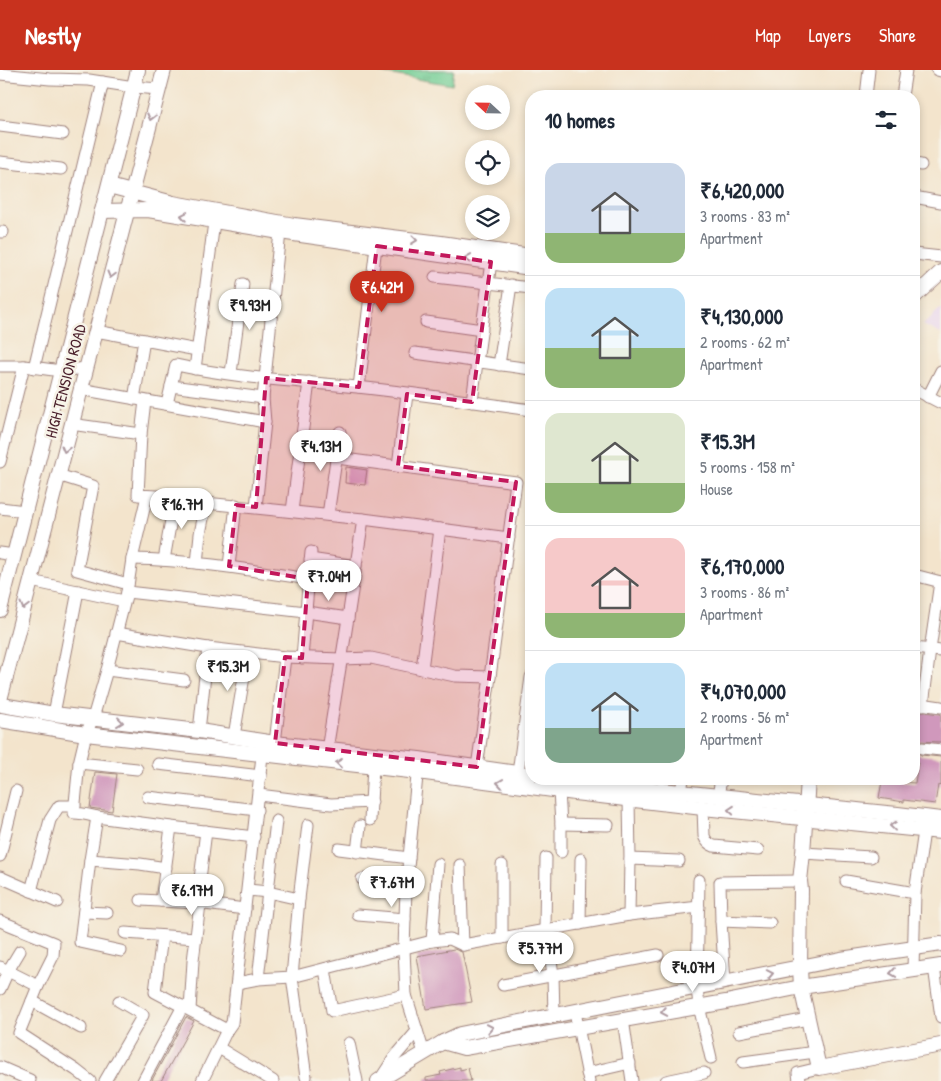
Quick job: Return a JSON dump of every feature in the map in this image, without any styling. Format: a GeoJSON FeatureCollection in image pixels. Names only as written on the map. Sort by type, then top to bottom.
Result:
{"type":"FeatureCollection","features":[{"type":"Feature","properties":{"kind":"street","name":"HIGH TENSION ROAD"},"geometry":{"type":"LineString","coordinates":[[0,610],[7,554],[25,511],[138,70]]}},
{"type":"Feature","properties":{"kind":"street","name":"HIGH TENSION ROAD"},"geometry":{"type":"LineString","coordinates":[[0,709],[80,389],[164,70]]}},
{"type":"Feature","properties":{"kind":"street"},"geometry":{"type":"LineString","coordinates":[[867,90],[869,70]]}},
{"type":"Feature","properties":{"kind":"street"},"geometry":{"type":"LineString","coordinates":[[903,90],[906,70]]}},
{"type":"Feature","properties":{"kind":"street"},"geometry":{"type":"LineString","coordinates":[[0,74],[89,75],[103,82],[134,88],[159,89]]}},
{"type":"Feature","properties":{"kind":"street"},"geometry":{"type":"LineString","coordinates":[[0,462],[29,367],[103,82]]}},
{"type":"Feature","properties":{"kind":"street"},"geometry":{"type":"LineString","coordinates":[[0,126],[63,134]]}},
{"type":"Feature","properties":{"kind":"street"},"geometry":{"type":"LineString","coordinates":[[0,162],[61,169]]}},
{"type":"Feature","properties":{"kind":"street"},"geometry":{"type":"LineString","coordinates":[[109,186],[173,203],[377,241]]}},
{"type":"Feature","properties":{"kind":"street"},"geometry":{"type":"LineString","coordinates":[[920,198],[941,202]]}},
{"type":"Feature","properties":{"kind":"street"},"geometry":{"type":"LineString","coordinates":[[102,212],[148,210],[280,232],[377,241],[492,256],[525,256]]}},
{"type":"Feature","properties":{"kind":"street"},"geometry":{"type":"LineString","coordinates":[[195,369],[214,222]]}},
{"type":"Feature","properties":{"kind":"street"},"geometry":{"type":"LineString","coordinates":[[256,507],[265,422],[263,398],[280,232]]}},
{"type":"Feature","properties":{"kind":"street"},"geometry":{"type":"LineString","coordinates":[[359,387],[377,241]]}},
{"type":"Feature","properties":{"kind":"street"},"geometry":{"type":"LineString","coordinates":[[920,255],[941,257]]}},
{"type":"Feature","properties":{"kind":"street"},"geometry":{"type":"LineString","coordinates":[[492,256],[525,266]]}},
{"type":"Feature","properties":{"kind":"street"},"geometry":{"type":"LineString","coordinates":[[472,402],[492,256]]}},
{"type":"Feature","properties":{"kind":"street"},"geometry":{"type":"LineString","coordinates":[[920,291],[941,272]]}},
{"type":"Feature","properties":{"kind":"street"},"geometry":{"type":"LineString","coordinates":[[435,277],[525,287]]}},
{"type":"Feature","properties":{"kind":"street"},"geometry":{"type":"LineString","coordinates":[[231,373],[243,284]]}},
{"type":"Feature","properties":{"kind":"street"},"geometry":{"type":"LineString","coordinates":[[499,365],[511,285]]}},
{"type":"Feature","properties":{"kind":"street"},"geometry":{"type":"LineString","coordinates":[[426,322],[482,330]]}},
{"type":"Feature","properties":{"kind":"street"},"geometry":{"type":"LineString","coordinates":[[96,331],[197,350]]}},
{"type":"Feature","properties":{"kind":"street"},"geometry":{"type":"LineString","coordinates":[[144,340],[139,400],[141,434],[138,495],[174,497],[206,503],[363,519],[508,538]]}},
{"type":"Feature","properties":{"kind":"street"},"geometry":{"type":"LineString","coordinates":[[415,353],[525,369]]}},
{"type":"Feature","properties":{"kind":"street"},"geometry":{"type":"LineString","coordinates":[[167,404],[176,365],[266,378],[359,387],[525,409]]}},
{"type":"Feature","properties":{"kind":"street"},"geometry":{"type":"LineString","coordinates":[[0,366],[61,371],[86,368]]}},
{"type":"Feature","properties":{"kind":"street"},"geometry":{"type":"LineString","coordinates":[[928,397],[941,371]]}},
{"type":"Feature","properties":{"kind":"street"},"geometry":{"type":"LineString","coordinates":[[292,511],[309,382]]}},
{"type":"Feature","properties":{"kind":"street"},"geometry":{"type":"LineString","coordinates":[[171,386],[263,398]]}},
{"type":"Feature","properties":{"kind":"street"},"geometry":{"type":"LineString","coordinates":[[80,389],[265,422]]}},
{"type":"Feature","properties":{"kind":"street"},"geometry":{"type":"LineString","coordinates":[[920,392],[941,403]]}},
{"type":"Feature","properties":{"kind":"street"},"geometry":{"type":"LineString","coordinates":[[398,466],[407,394]]}},
{"type":"Feature","properties":{"kind":"street"},"geometry":{"type":"LineString","coordinates":[[72,424],[141,434]]}},
{"type":"Feature","properties":{"kind":"street"},"geometry":{"type":"LineString","coordinates":[[328,515],[340,432]]}},
{"type":"Feature","properties":{"kind":"street"},"geometry":{"type":"LineString","coordinates":[[337,458],[516,482],[477,767]]}},
{"type":"Feature","properties":{"kind":"street"},"geometry":{"type":"LineString","coordinates":[[58,476],[93,486],[77,570],[126,592]]}},
{"type":"Feature","properties":{"kind":"street"},"geometry":{"type":"LineString","coordinates":[[147,496],[107,670],[93,718],[86,734],[79,763],[74,812],[82,812],[97,817],[254,837]]}},
{"type":"Feature","properties":{"kind":"street"},"geometry":{"type":"LineString","coordinates":[[164,560],[174,497]]}},
{"type":"Feature","properties":{"kind":"street"},"geometry":{"type":"LineString","coordinates":[[196,563],[206,503]]}},
{"type":"Feature","properties":{"kind":"street"},"geometry":{"type":"LineString","coordinates":[[229,566],[236,505]]}},
{"type":"Feature","properties":{"kind":"street"},"geometry":{"type":"LineString","coordinates":[[0,508],[25,511]]}},
{"type":"Feature","properties":{"kind":"street"},"geometry":{"type":"LineString","coordinates":[[327,750],[363,519]]}},
{"type":"Feature","properties":{"kind":"street"},"geometry":{"type":"LineString","coordinates":[[422,669],[440,529]]}},
{"type":"Feature","properties":{"kind":"street"},"geometry":{"type":"LineString","coordinates":[[302,658],[310,556],[356,566]]}},
{"type":"Feature","properties":{"kind":"street"},"geometry":{"type":"LineString","coordinates":[[132,559],[229,566],[308,579]]}},
{"type":"Feature","properties":{"kind":"street"},"geometry":{"type":"LineString","coordinates":[[920,577],[940,582],[935,650],[920,701]]}},
{"type":"Feature","properties":{"kind":"street"},"geometry":{"type":"LineString","coordinates":[[31,581],[78,591],[126,592],[348,618]]}},
{"type":"Feature","properties":{"kind":"street"},"geometry":{"type":"LineString","coordinates":[[54,714],[78,591]]}},
{"type":"Feature","properties":{"kind":"street"},"geometry":{"type":"LineString","coordinates":[[116,633],[208,648],[285,657],[371,658],[455,676],[490,677]]}},
{"type":"Feature","properties":{"kind":"street"},"geometry":{"type":"LineString","coordinates":[[199,731],[208,648]]}},
{"type":"Feature","properties":{"kind":"street"},"geometry":{"type":"LineString","coordinates":[[920,649],[935,650]]}},
{"type":"Feature","properties":{"kind":"street"},"geometry":{"type":"LineString","coordinates":[[234,736],[248,653]]}},
{"type":"Feature","properties":{"kind":"street"},"geometry":{"type":"LineString","coordinates":[[202,1081],[232,1023],[258,795],[285,657]]}},
{"type":"Feature","properties":{"kind":"street"},"geometry":{"type":"LineString","coordinates":[[107,670],[184,680]]}},
{"type":"Feature","properties":{"kind":"street"},"geometry":{"type":"LineString","coordinates":[[920,704],[941,707]]}},
{"type":"Feature","properties":{"kind":"street"},"geometry":{"type":"LineString","coordinates":[[0,709],[93,718],[234,736],[267,746],[373,767],[418,765],[477,767],[525,774]]}},
{"type":"Feature","properties":{"kind":"street"},"geometry":{"type":"LineString","coordinates":[[0,709],[86,734],[229,749],[267,746],[327,750],[418,765],[525,778]]}},
{"type":"Feature","properties":{"kind":"street"},"geometry":{"type":"LineString","coordinates":[[922,748],[941,750]]}},
{"type":"Feature","properties":{"kind":"street"},"geometry":{"type":"LineString","coordinates":[[79,763],[137,769]]}},
{"type":"Feature","properties":{"kind":"street"},"geometry":{"type":"LineString","coordinates":[[158,764],[261,776]]}},
{"type":"Feature","properties":{"kind":"street"},"geometry":{"type":"LineString","coordinates":[[418,765],[407,882],[404,949],[406,995],[424,1053]]}},
{"type":"Feature","properties":{"kind":"street"},"geometry":{"type":"LineString","coordinates":[[357,852],[372,802],[373,767]]}},
{"type":"Feature","properties":{"kind":"street"},"geometry":{"type":"LineString","coordinates":[[561,852],[561,824],[571,785]]}},
{"type":"Feature","properties":{"kind":"street"},"geometry":{"type":"LineString","coordinates":[[575,785],[629,800],[703,808],[806,811]]}},
{"type":"Feature","properties":{"kind":"street"},"geometry":{"type":"LineString","coordinates":[[624,785],[630,787],[637,785]]}},
{"type":"Feature","properties":{"kind":"street"},"geometry":{"type":"LineString","coordinates":[[682,785],[718,796],[806,811],[925,823],[941,819]]}},
{"type":"Feature","properties":{"kind":"street"},"geometry":{"type":"LineString","coordinates":[[718,796],[720,785]]}},
{"type":"Feature","properties":{"kind":"street"},"geometry":{"type":"LineString","coordinates":[[808,785],[800,881],[802,890],[800,968],[801,987],[819,1068]]}},
{"type":"Feature","properties":{"kind":"street"},"geometry":{"type":"LineString","coordinates":[[0,856],[16,791]]}},
{"type":"Feature","properties":{"kind":"street"},"geometry":{"type":"LineString","coordinates":[[258,795],[331,804],[372,802]]}},
{"type":"Feature","properties":{"kind":"street"},"geometry":{"type":"LineString","coordinates":[[148,797],[257,810]]}},
{"type":"Feature","properties":{"kind":"street"},"geometry":{"type":"LineString","coordinates":[[628,915],[630,859],[629,800]]}},
{"type":"Feature","properties":{"kind":"street"},"geometry":{"type":"LineString","coordinates":[[31,891],[50,820],[59,806],[75,806]]}},
{"type":"Feature","properties":{"kind":"street"},"geometry":{"type":"LineString","coordinates":[[703,808],[704,836],[709,844],[758,850]]}},
{"type":"Feature","properties":{"kind":"street"},"geometry":{"type":"LineString","coordinates":[[97,817],[80,942],[121,951]]}},
{"type":"Feature","properties":{"kind":"street"},"geometry":{"type":"LineString","coordinates":[[258,979],[276,821]]}},
{"type":"Feature","properties":{"kind":"street"},"geometry":{"type":"LineString","coordinates":[[925,823],[941,832]]}},
{"type":"Feature","properties":{"kind":"street"},"geometry":{"type":"LineString","coordinates":[[913,970],[915,893],[925,823]]}},
{"type":"Feature","properties":{"kind":"street"},"geometry":{"type":"LineString","coordinates":[[561,824],[608,825]]}},
{"type":"Feature","properties":{"kind":"street"},"geometry":{"type":"LineString","coordinates":[[306,1077],[292,977],[308,825]]}},
{"type":"Feature","properties":{"kind":"street"},"geometry":{"type":"LineString","coordinates":[[161,901],[171,827]]}},
{"type":"Feature","properties":{"kind":"street"},"geometry":{"type":"LineString","coordinates":[[143,1081],[187,1008],[206,831]]}},
{"type":"Feature","properties":{"kind":"street"},"geometry":{"type":"LineString","coordinates":[[339,849],[409,858]]}},
{"type":"Feature","properties":{"kind":"street"},"geometry":{"type":"LineString","coordinates":[[803,853],[871,858]]}},
{"type":"Feature","properties":{"kind":"street"},"geometry":{"type":"LineString","coordinates":[[546,858],[546,930],[553,974],[554,1015]]}},
{"type":"Feature","properties":{"kind":"street"},"geometry":{"type":"LineString","coordinates":[[580,924],[581,859]]}},
{"type":"Feature","properties":{"kind":"street"},"geometry":{"type":"LineString","coordinates":[[630,859],[679,861]]}},
{"type":"Feature","properties":{"kind":"street"},"geometry":{"type":"LineString","coordinates":[[90,860],[166,868]]}},
{"type":"Feature","properties":{"kind":"street"},"geometry":{"type":"LineString","coordinates":[[432,942],[438,864]]}},
{"type":"Feature","properties":{"kind":"street"},"geometry":{"type":"LineString","coordinates":[[460,865],[463,945]]}},
{"type":"Feature","properties":{"kind":"street"},"geometry":{"type":"LineString","coordinates":[[502,865],[502,938]]}},
{"type":"Feature","properties":{"kind":"street"},"geometry":{"type":"LineString","coordinates":[[0,877],[57,902]]}},
{"type":"Feature","properties":{"kind":"street"},"geometry":{"type":"LineString","coordinates":[[362,878],[407,882]]}},
{"type":"Feature","properties":{"kind":"street"},"geometry":{"type":"LineString","coordinates":[[699,880],[697,988],[699,1006],[711,1058]]}},
{"type":"Feature","properties":{"kind":"street"},"geometry":{"type":"LineString","coordinates":[[725,982],[720,882],[800,881]]}},
{"type":"Feature","properties":{"kind":"street"},"geometry":{"type":"LineString","coordinates":[[846,881],[915,893]]}},
{"type":"Feature","properties":{"kind":"street"},"geometry":{"type":"LineString","coordinates":[[248,890],[268,892],[299,899]]}},
{"type":"Feature","properties":{"kind":"street"},"geometry":{"type":"LineString","coordinates":[[140,900],[199,903],[245,909]]}},
{"type":"Feature","properties":{"kind":"street"},"geometry":{"type":"LineString","coordinates":[[237,983],[258,979],[292,977],[450,939],[463,945],[628,915],[699,907]]}},
{"type":"Feature","properties":{"kind":"street"},"geometry":{"type":"LineString","coordinates":[[84,912],[108,913]]}},
{"type":"Feature","properties":{"kind":"street"},"geometry":{"type":"LineString","coordinates":[[358,915],[405,919]]}},
{"type":"Feature","properties":{"kind":"street"},"geometry":{"type":"LineString","coordinates":[[721,921],[770,922]]}},
{"type":"Feature","properties":{"kind":"street"},"geometry":{"type":"LineString","coordinates":[[0,922],[54,942],[53,956],[38,986],[19,1033],[90,1081]]}},
{"type":"Feature","properties":{"kind":"street"},"geometry":{"type":"LineString","coordinates":[[125,933],[196,938]]}},
{"type":"Feature","properties":{"kind":"street"},"geometry":{"type":"LineString","coordinates":[[162,936],[155,992],[228,1030]]}},
{"type":"Feature","properties":{"kind":"street"},"geometry":{"type":"LineString","coordinates":[[380,1080],[443,1042],[460,1034],[841,959],[941,944]]}},
{"type":"Feature","properties":{"kind":"street"},"geometry":{"type":"LineString","coordinates":[[0,989],[4,969],[20,951]]}},
{"type":"Feature","properties":{"kind":"street"},"geometry":{"type":"LineString","coordinates":[[503,985],[658,955]]}},
{"type":"Feature","properties":{"kind":"street"},"geometry":{"type":"LineString","coordinates":[[443,1042],[464,1048],[801,987],[938,967],[941,1017]]}},
{"type":"Feature","properties":{"kind":"street"},"geometry":{"type":"LineString","coordinates":[[4,969],[38,986]]}},
{"type":"Feature","properties":{"kind":"street"},"geometry":{"type":"LineString","coordinates":[[325,969],[332,1011],[406,995]]}},
{"type":"Feature","properties":{"kind":"street"},"geometry":{"type":"LineString","coordinates":[[105,1081],[143,1015],[119,1001]]}},
{"type":"Feature","properties":{"kind":"street"},"geometry":{"type":"LineString","coordinates":[[32,1002],[81,1028]]}},
{"type":"Feature","properties":{"kind":"street"},"geometry":{"type":"LineString","coordinates":[[575,1012],[588,1077],[630,1063]]}},
{"type":"Feature","properties":{"kind":"street"},"geometry":{"type":"LineString","coordinates":[[623,1019],[632,1081]]}},
{"type":"Feature","properties":{"kind":"street"},"geometry":{"type":"LineString","coordinates":[[739,1032],[808,1019]]}},
{"type":"Feature","properties":{"kind":"street"},"geometry":{"type":"LineString","coordinates":[[380,1080],[394,1058],[417,1031]]}},
{"type":"Feature","properties":{"kind":"street"},"geometry":{"type":"LineString","coordinates":[[349,1043],[357,1081]]}},
{"type":"Feature","properties":{"kind":"street"},"geometry":{"type":"LineString","coordinates":[[799,1081],[798,1073],[941,1046]]}},
{"type":"Feature","properties":{"kind":"street"},"geometry":{"type":"LineString","coordinates":[[219,1048],[273,1081]]}},
{"type":"Feature","properties":{"kind":"street"},"geometry":{"type":"LineString","coordinates":[[743,1062],[815,1052]]}},
{"type":"Feature","properties":{"kind":"street"},"geometry":{"type":"LineString","coordinates":[[0,1067],[29,1081]]}},
{"type":"Feature","properties":{"kind":"street"},"geometry":{"type":"LineString","coordinates":[[70,1081],[76,1070]]}},
{"type":"Feature","properties":{"kind":"street"},"geometry":{"type":"LineString","coordinates":[[666,1081],[704,1074]]}},
{"type":"Feature","properties":{"kind":"highlighted area"},"geometry":{"type":"Polygon","coordinates":[[[377,246],[491,262],[472,402],[407,394],[398,466],[516,482],[477,767],[275,743],[285,657],[302,658],[308,579],[229,566],[236,505],[256,507],[266,378],[359,387],[377,246]]]}},
{"type":"Feature","properties":{"kind":"shaded area"},"geometry":{"type":"Polygon","coordinates":[[[941,308],[941,334],[923,325],[941,308]]]}},
{"type":"Feature","properties":{"kind":"green space"},"geometry":{"type":"Polygon","coordinates":[[[363,70],[454,70],[452,85],[363,70]]]}},
{"type":"Feature","properties":{"kind":"building"},"geometry":{"type":"Polygon","coordinates":[[[346,467],[367,470],[365,485],[345,483],[346,467]]]}},
{"type":"Feature","properties":{"kind":"building"},"geometry":{"type":"Polygon","coordinates":[[[920,712],[941,714],[941,742],[920,741],[920,712]]]}},
{"type":"Feature","properties":{"kind":"building"},"geometry":{"type":"Polygon","coordinates":[[[920,754],[941,757],[941,786],[938,785],[935,804],[879,798],[881,785],[920,785],[920,754]]]}},
{"type":"Feature","properties":{"kind":"building"},"geometry":{"type":"Polygon","coordinates":[[[95,772],[117,774],[112,811],[90,808],[95,772]]]}},
{"type":"Feature","properties":{"kind":"building"},"geometry":{"type":"Polygon","coordinates":[[[454,949],[462,952],[472,1002],[426,1009],[417,956],[454,949]]]}},
{"type":"Feature","properties":{"kind":"building"},"geometry":{"type":"Polygon","coordinates":[[[186,1017],[194,1021],[161,1081],[153,1081],[152,1080],[186,1017]]]}},
{"type":"Feature","properties":{"kind":"building"},"geometry":{"type":"Polygon","coordinates":[[[460,1067],[460,1070],[468,1068],[471,1081],[426,1081],[426,1078],[441,1075],[440,1072],[460,1067]]]}}]}
